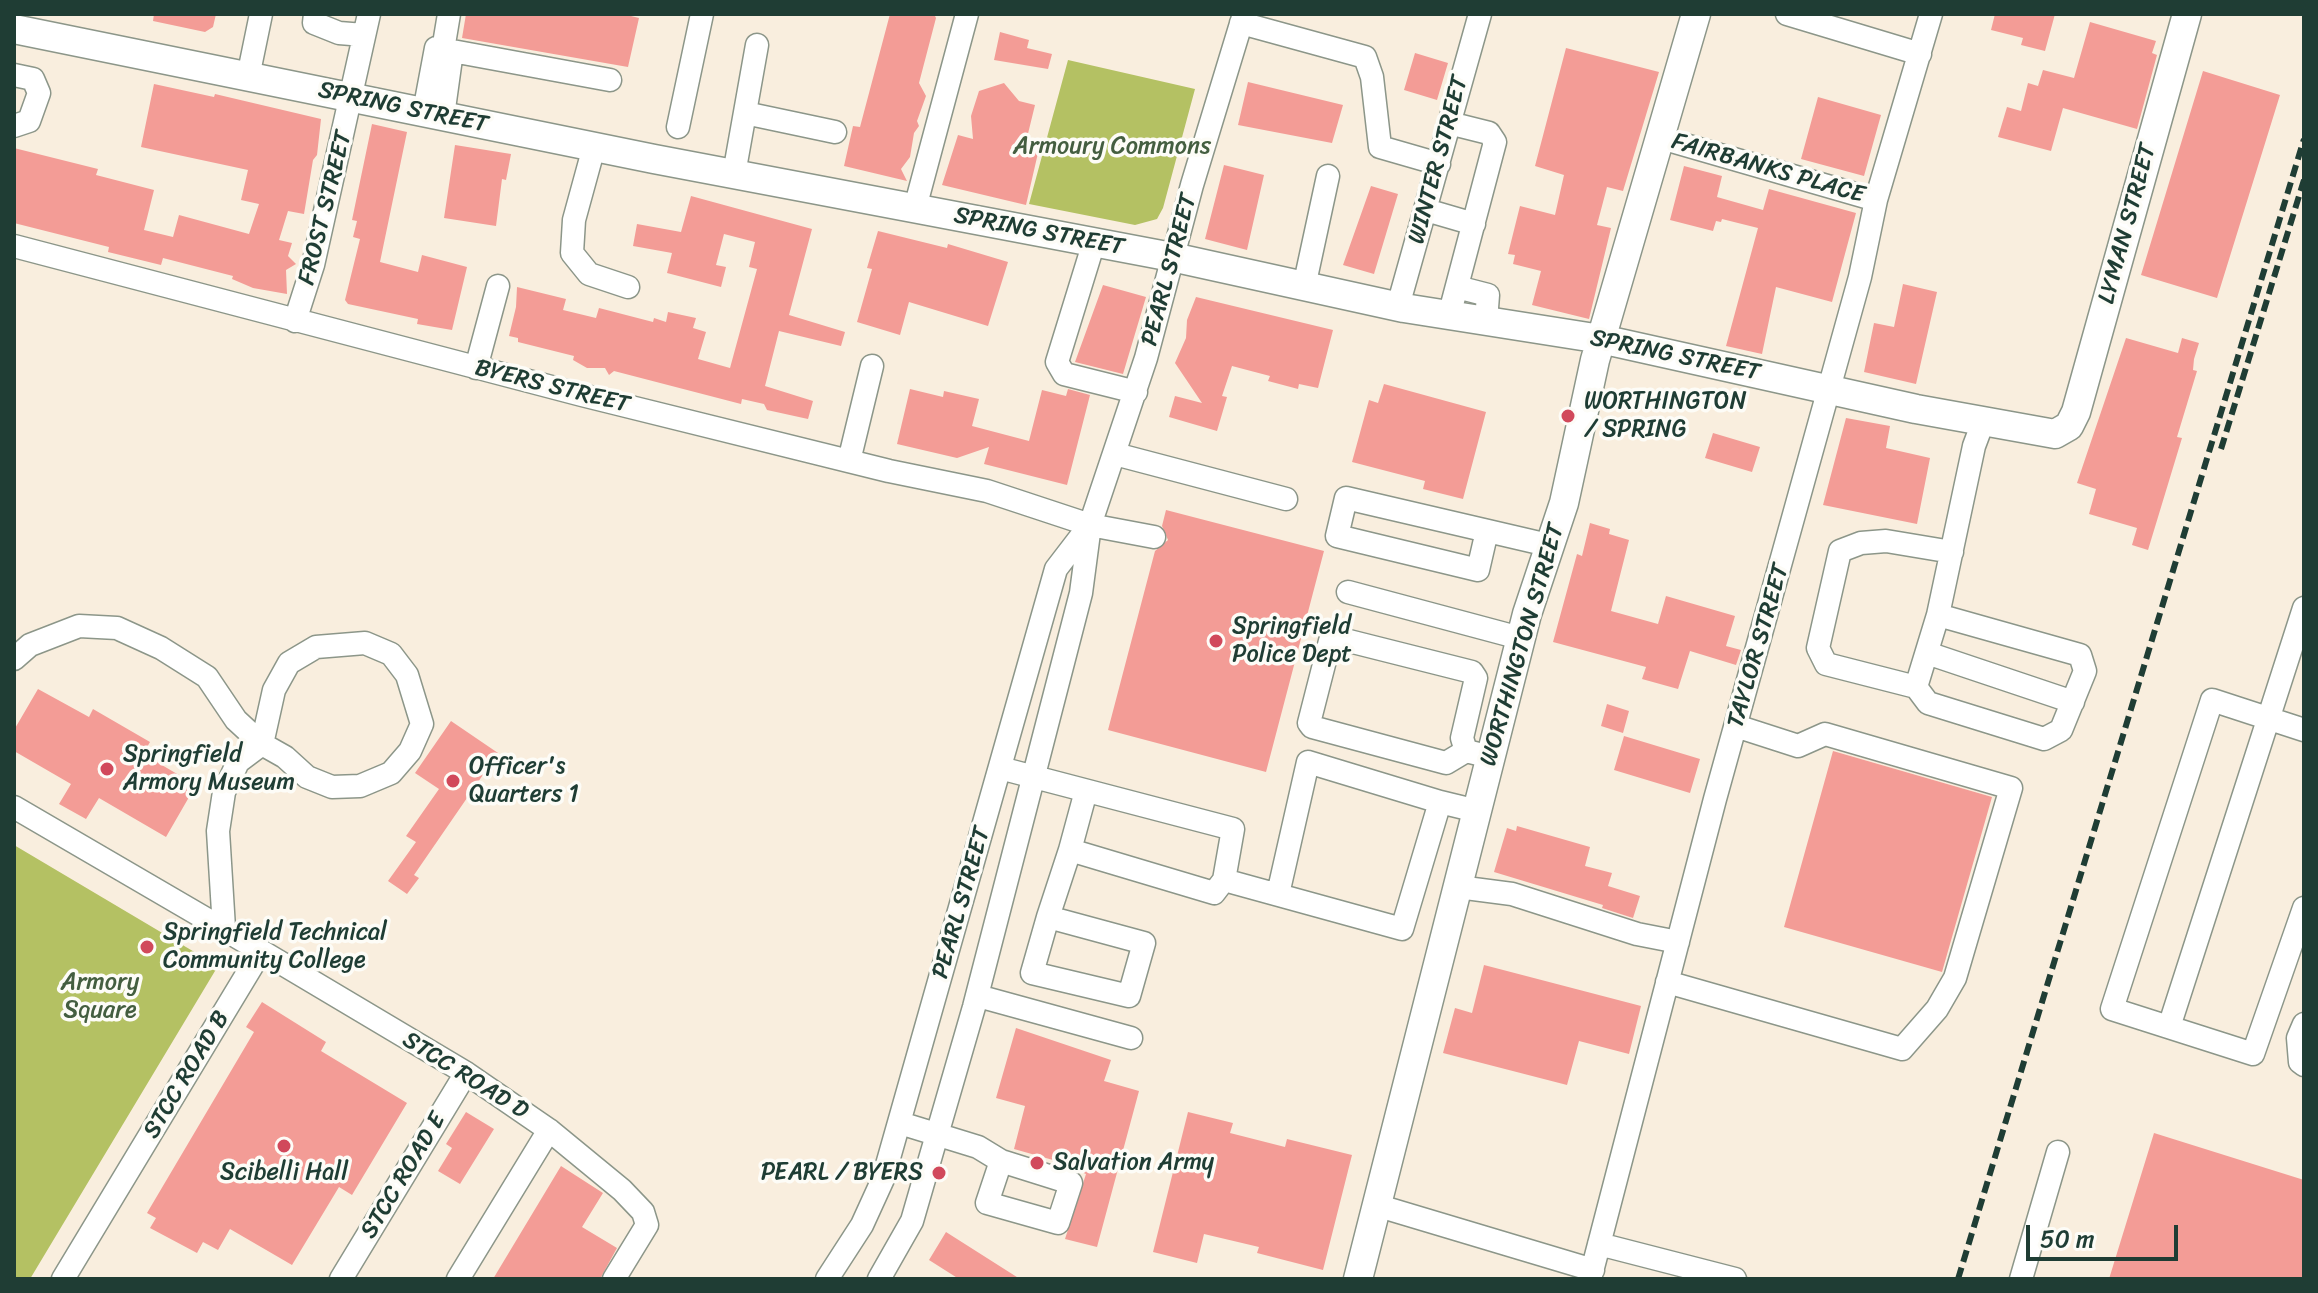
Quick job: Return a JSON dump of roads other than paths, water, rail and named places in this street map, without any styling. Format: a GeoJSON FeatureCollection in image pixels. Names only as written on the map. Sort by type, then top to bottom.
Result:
{"type":"FeatureCollection","features":[{"type":"Feature","properties":{"kind":"main road","name":"WORTHINGTON STREET"},"geometry":{"type":"LineString","coordinates":[[1358,1279],[1477,811],[1478,754],[1564,503],[1601,339],[1696,14]]}},
{"type":"Feature","properties":{"kind":"main road","name":"LYMAN STREET"},"geometry":{"type":"LineString","coordinates":[[2063,431],[2076,412],[2187,14]]}},
{"type":"Feature","properties":{"kind":"main road","name":"SPRING STREET"},"geometry":{"type":"LineString","coordinates":[[14,29],[594,147],[1172,257],[1449,316],[1601,339],[2044,434],[2063,431]]}},
{"type":"Feature","properties":{"kind":"street"},"geometry":{"type":"LineString","coordinates":[[248,77],[261,14]]}},
{"type":"Feature","properties":{"kind":"street"},"geometry":{"type":"LineString","coordinates":[[315,14],[314,23],[339,33],[367,24]]}},
{"type":"Feature","properties":{"kind":"street"},"geometry":{"type":"LineString","coordinates":[[433,114],[449,14]]}},
{"type":"Feature","properties":{"kind":"street"},"geometry":{"type":"LineString","coordinates":[[678,127],[702,14]]}},
{"type":"Feature","properties":{"kind":"street"},"geometry":{"type":"LineString","coordinates":[[915,208],[967,14]]}},
{"type":"Feature","properties":{"kind":"street","name":"WINTER STREET"},"geometry":{"type":"LineString","coordinates":[[1398,306],[1480,14]]}},
{"type":"Feature","properties":{"kind":"street"},"geometry":{"type":"LineString","coordinates":[[1787,14],[1920,54]]}},
{"type":"Feature","properties":{"kind":"street","name":"TAYLOR STREET"},"geometry":{"type":"LineString","coordinates":[[1591,1274],[1736,726],[1776,588],[1826,389],[1860,277],[1876,200],[1931,14]]}},
{"type":"Feature","properties":{"kind":"street"},"geometry":{"type":"LineString","coordinates":[[1242,18],[1365,57],[1372,77],[1380,147],[1439,164]]}},
{"type":"Feature","properties":{"kind":"street","name":"PEARL STREET"},"geometry":{"type":"LineString","coordinates":[[881,1278],[912,1221],[978,996],[1081,593],[1090,525],[1136,392],[1242,18]]}},
{"type":"Feature","properties":{"kind":"street","name":"FROST STREET"},"geometry":{"type":"LineString","coordinates":[[295,321],[307,287],[367,24]]}},
{"type":"Feature","properties":{"kind":"street"},"geometry":{"type":"LineString","coordinates":[[734,174],[757,45]]}},
{"type":"Feature","properties":{"kind":"street"},"geometry":{"type":"LineString","coordinates":[[444,50],[610,80]]}},
{"type":"Feature","properties":{"kind":"street"},"geometry":{"type":"LineString","coordinates":[[14,75],[33,79],[39,93],[29,121],[14,126]]}},
{"type":"Feature","properties":{"kind":"street"},"geometry":{"type":"LineString","coordinates":[[745,113],[835,132]]}},
{"type":"Feature","properties":{"kind":"street"},"geometry":{"type":"LineString","coordinates":[[1449,123],[1489,133],[1495,142],[1449,316]]}},
{"type":"Feature","properties":{"kind":"street","name":"FAIRBANKS PLACE"},"geometry":{"type":"LineString","coordinates":[[1661,138],[1876,200]]}},
{"type":"Feature","properties":{"kind":"street"},"geometry":{"type":"LineString","coordinates":[[594,147],[574,220],[572,253],[589,274],[628,287]]}},
{"type":"Feature","properties":{"kind":"street"},"geometry":{"type":"LineString","coordinates":[[1304,287],[1328,176]]}},
{"type":"Feature","properties":{"kind":"street"},"geometry":{"type":"LineString","coordinates":[[1426,210],[1474,224]]}},
{"type":"Feature","properties":{"kind":"street"},"geometry":{"type":"LineString","coordinates":[[1094,242],[1057,362],[1064,374],[1136,392]]}},
{"type":"Feature","properties":{"kind":"street","name":"BYERS STREET"},"geometry":{"type":"LineString","coordinates":[[14,246],[476,368],[849,461],[987,491],[1090,525],[1154,537]]}},
{"type":"Feature","properties":{"kind":"street"},"geometry":{"type":"LineString","coordinates":[[476,368],[498,286]]}},
{"type":"Feature","properties":{"kind":"street"},"geometry":{"type":"LineString","coordinates":[[1457,287],[1488,295],[1486,321]]}},
{"type":"Feature","properties":{"kind":"street"},"geometry":{"type":"LineString","coordinates":[[849,461],[872,366]]}},
{"type":"Feature","properties":{"kind":"street"},"geometry":{"type":"LineString","coordinates":[[1916,687],[1938,615],[1974,446],[1983,422]]}},
{"type":"Feature","properties":{"kind":"street"},"geometry":{"type":"LineString","coordinates":[[1115,454],[1286,499]]}},
{"type":"Feature","properties":{"kind":"street"},"geometry":{"type":"LineString","coordinates":[[1487,531],[1478,570],[1337,536],[1346,498],[1548,545]]}},
{"type":"Feature","properties":{"kind":"street","name":"PEARL STREET"},"geometry":{"type":"LineString","coordinates":[[827,1279],[862,1225],[880,1189],[1056,569],[1090,525]]}},
{"type":"Feature","properties":{"kind":"street"},"geometry":{"type":"LineString","coordinates":[[1938,615],[2080,655],[2085,671],[2061,730],[2044,739],[1928,703],[1916,687],[1826,664],[1818,648],[1840,551],[1861,543],[1886,541],[1952,552]]}},
{"type":"Feature","properties":{"kind":"street"},"geometry":{"type":"LineString","coordinates":[[1348,592],[1520,638]]}},
{"type":"Feature","properties":{"kind":"street"},"geometry":{"type":"LineString","coordinates":[[2169,1027],[2304,608]]}},
{"type":"Feature","properties":{"kind":"street"},"geometry":{"type":"LineString","coordinates":[[14,659],[30,645],[79,626],[117,628],[161,648],[207,677],[236,720],[262,744],[285,757],[307,777],[332,787],[360,786],[391,773],[410,751],[422,724],[407,675],[391,654],[365,643],[316,647],[289,663],[274,690],[262,744],[238,762],[224,792],[218,831],[224,928]]}},
{"type":"Feature","properties":{"kind":"street"},"geometry":{"type":"LineString","coordinates":[[1337,638],[1472,672],[1476,678],[1462,738],[1478,754],[1446,763],[1312,727],[1309,723],[1330,641],[1337,638]]}},
{"type":"Feature","properties":{"kind":"street"},"geometry":{"type":"LineString","coordinates":[[1927,653],[2073,702]]}},
{"type":"Feature","properties":{"kind":"street"},"geometry":{"type":"LineString","coordinates":[[2304,730],[2212,700],[2112,1009],[2253,1054],[2304,908]]}},
{"type":"Feature","properties":{"kind":"street"},"geometry":{"type":"LineString","coordinates":[[1667,982],[1902,1049],[1937,1009],[1955,978],[2011,788],[1825,734],[1798,746],[1736,726]]}},
{"type":"Feature","properties":{"kind":"street"},"geometry":{"type":"LineString","coordinates":[[1278,894],[1308,762],[1477,811]]}},
{"type":"Feature","properties":{"kind":"street"},"geometry":{"type":"LineString","coordinates":[[1000,768],[1233,829],[1224,880],[1214,893],[1070,850]]}},
{"type":"Feature","properties":{"kind":"street"},"geometry":{"type":"LineString","coordinates":[[1048,917],[1144,943],[1129,996],[1032,973],[1048,917],[1070,850],[1086,791]]}},
{"type":"Feature","properties":{"kind":"street"},"geometry":{"type":"LineString","coordinates":[[1224,880],[1402,929],[1440,802]]}},
{"type":"Feature","properties":{"kind":"street"},"geometry":{"type":"LineString","coordinates":[[14,807],[261,951]]}},
{"type":"Feature","properties":{"kind":"street"},"geometry":{"type":"LineString","coordinates":[[1458,887],[1512,894],[1637,934],[1678,942]]}},
{"type":"Feature","properties":{"kind":"street","name":"STCC ROAD D"},"geometry":{"type":"LineString","coordinates":[[261,951],[466,1073],[549,1130],[622,1190],[643,1212],[647,1225],[614,1279]]}},
{"type":"Feature","properties":{"kind":"street","name":"STCC ROAD B"},"geometry":{"type":"LineString","coordinates":[[63,1279],[261,951]]}},
{"type":"Feature","properties":{"kind":"street"},"geometry":{"type":"LineString","coordinates":[[978,996],[1131,1038]]}},
{"type":"Feature","properties":{"kind":"street"},"geometry":{"type":"LineString","coordinates":[[2304,1024],[2298,1038],[2300,1062],[2304,1065]]}},
{"type":"Feature","properties":{"kind":"street","name":"STCC ROAD E"},"geometry":{"type":"LineString","coordinates":[[341,1279],[466,1073]]}},
{"type":"Feature","properties":{"kind":"street"},"geometry":{"type":"LineString","coordinates":[[900,1123],[978,1147],[1001,1161]]}},
{"type":"Feature","properties":{"kind":"street"},"geometry":{"type":"LineString","coordinates":[[458,1279],[549,1130]]}},
{"type":"Feature","properties":{"kind":"street"},"geometry":{"type":"LineString","coordinates":[[2021,1279],[2058,1152]]}},
{"type":"Feature","properties":{"kind":"street"},"geometry":{"type":"LineString","coordinates":[[1379,1206],[1517,1247],[1591,1274]]}},
{"type":"Feature","properties":{"kind":"street"},"geometry":{"type":"LineString","coordinates":[[1599,1244],[1735,1279]]}},
{"type":"Feature","properties":{"kind":"railway"},"geometry":{"type":"LineString","coordinates":[[1958,1279],[2304,139]]}},
{"type":"Feature","properties":{"kind":"railway"},"geometry":{"type":"LineString","coordinates":[[2221,449],[2304,180]]}},
{"type":"Feature","properties":{"kind":"place","name":"WORTHINGTON / SPRING"},"geometry":{"type":"Point","coordinates":[1568,416]}},
{"type":"Feature","properties":{"kind":"place","name":"Springfield Police Dept"},"geometry":{"type":"Point","coordinates":[1216,641]}},
{"type":"Feature","properties":{"kind":"place","name":"Springfield Armory Museum"},"geometry":{"type":"Point","coordinates":[107,769]}},
{"type":"Feature","properties":{"kind":"place","name":"Officer's Quarters 1"},"geometry":{"type":"Point","coordinates":[453,781]}},
{"type":"Feature","properties":{"kind":"place","name":"Springfield Technical Community College"},"geometry":{"type":"Point","coordinates":[147,947]}},
{"type":"Feature","properties":{"kind":"place","name":"Scibelli Hall"},"geometry":{"type":"Point","coordinates":[284,1146]}},
{"type":"Feature","properties":{"kind":"place","name":"Salvation Army"},"geometry":{"type":"Point","coordinates":[1037,1163]}},
{"type":"Feature","properties":{"kind":"place","name":"PEARL / BYERS"},"geometry":{"type":"Point","coordinates":[939,1173]}},
{"type":"Feature","properties":{"kind":"park label","name":"Armoury Commons"},"geometry":{"type":"Point","coordinates":[1112,147]}},
{"type":"Feature","properties":{"kind":"park label","name":"Armory Square"},"geometry":{"type":"Point","coordinates":[100,997]}}]}
